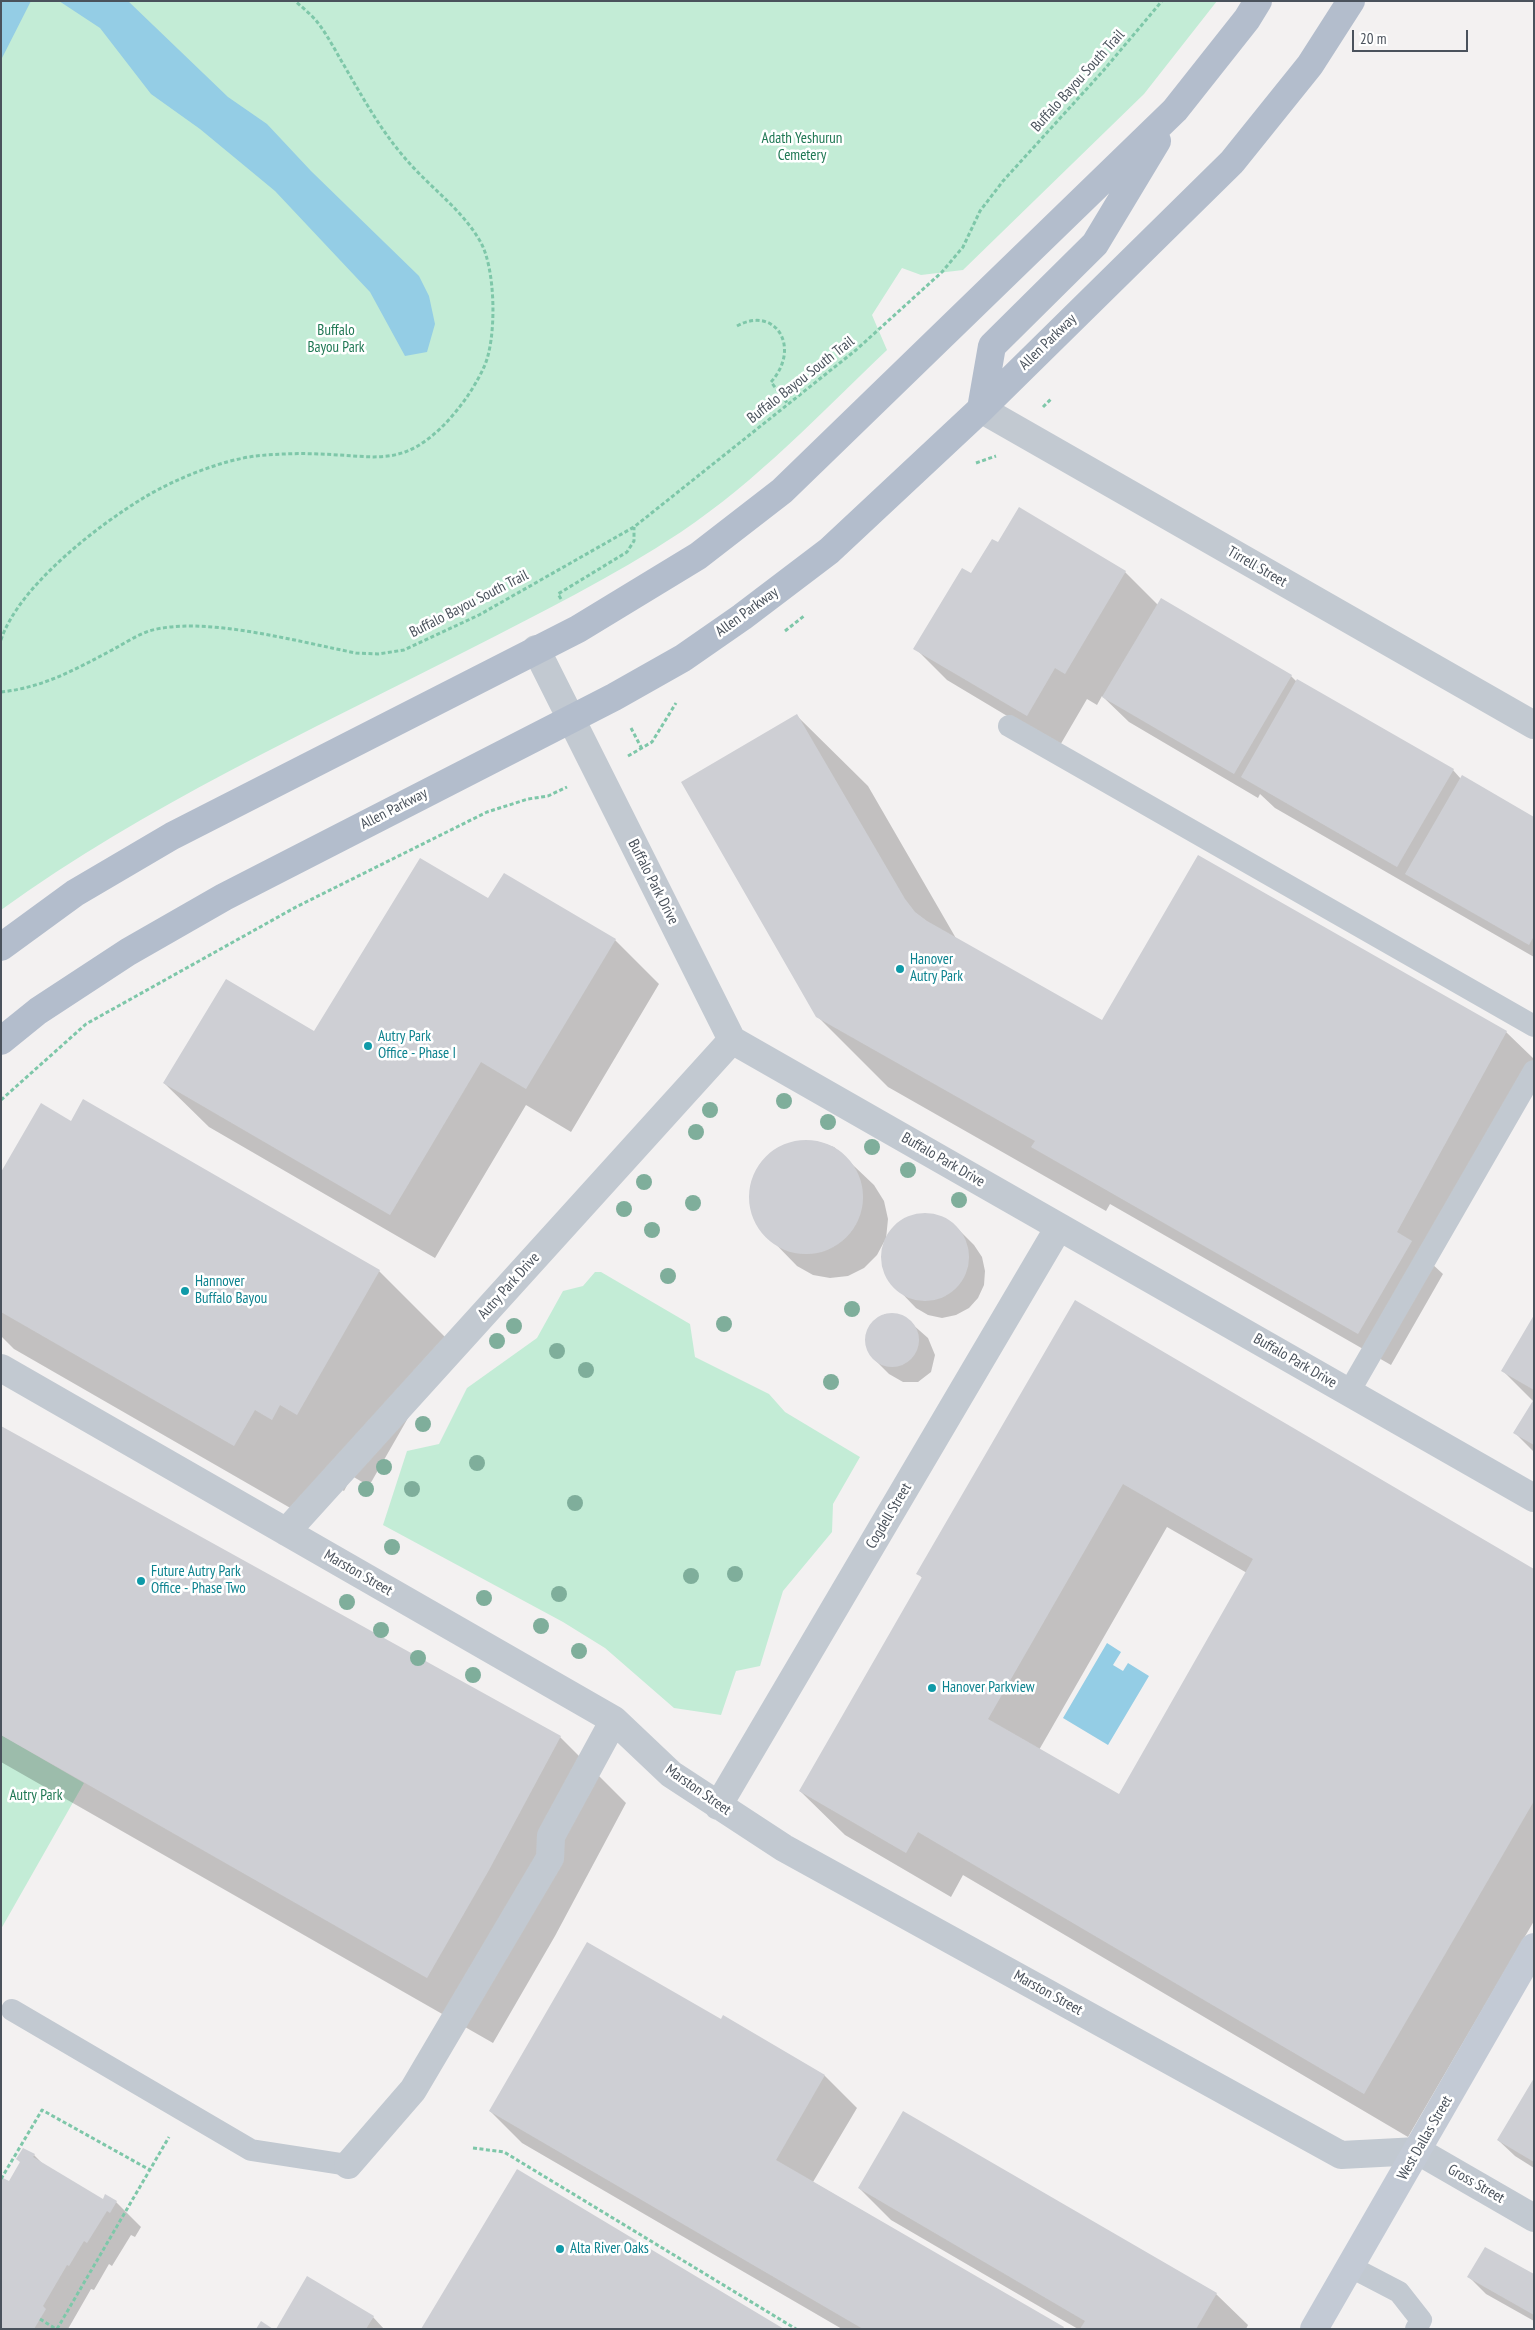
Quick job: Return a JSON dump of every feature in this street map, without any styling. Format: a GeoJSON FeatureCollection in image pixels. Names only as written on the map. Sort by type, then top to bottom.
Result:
{"type":"FeatureCollection","features":[{"type":"Feature","properties":{"kind":"main road"},"geometry":{"type":"LineString","coordinates":[[981,408],[992,346],[1095,244],[1175,110],[1247,19],[1258,1]]}},
{"type":"Feature","properties":{"kind":"main road","name":"Allen Parkway"},"geometry":{"type":"LineString","coordinates":[[1,1041],[38,1011],[128,952],[216,901],[571,718],[683,658],[829,551],[981,408],[1232,162],[1310,65],[1351,1]]}},
{"type":"Feature","properties":{"kind":"main road"},"geometry":{"type":"LineString","coordinates":[[1,947],[75,894],[172,836],[578,629],[698,556],[782,491],[1175,110]]}},
{"type":"Feature","properties":{"kind":"main road","name":"West Dallas Street"},"geometry":{"type":"LineString","coordinates":[[1314,2329],[1534,1947]]}},
{"type":"Feature","properties":{"kind":"street","name":"Tirrell Street"},"geometry":{"type":"LineString","coordinates":[[981,408],[1534,725]]}},
{"type":"Feature","properties":{"kind":"street","name":"Buffalo Park Drive"},"geometry":{"type":"LineString","coordinates":[[536,649],[732,1040],[1534,1498]]}},
{"type":"Feature","properties":{"kind":"street","name":"Autry Park Drive"},"geometry":{"type":"LineString","coordinates":[[286,1532],[732,1040]]}},
{"type":"Feature","properties":{"kind":"street","name":"Cogdell Street"},"geometry":{"type":"LineString","coordinates":[[718,1806],[1059,1227]]}},
{"type":"Feature","properties":{"kind":"street","name":"Marston Street"},"geometry":{"type":"LineString","coordinates":[[1,1368],[614,1720],[671,1774],[784,1848],[1341,2155],[1418,2150]]}},
{"type":"Feature","properties":{"kind":"street"},"geometry":{"type":"LineString","coordinates":[[348,2165],[413,2090],[550,1858],[551,1836],[614,1720]]}},
{"type":"Feature","properties":{"kind":"street","name":"Gross Street"},"geometry":{"type":"LineString","coordinates":[[1418,2150],[1534,2218]]}},
{"type":"Feature","properties":{"kind":"lane"},"geometry":{"type":"LineString","coordinates":[[1009,726],[1534,1026]]}},
{"type":"Feature","properties":{"kind":"lane"},"geometry":{"type":"LineString","coordinates":[[1349,1392],[1534,1072]]}},
{"type":"Feature","properties":{"kind":"lane"},"geometry":{"type":"LineString","coordinates":[[12,2010],[251,2150],[348,2165]]}},
{"type":"Feature","properties":{"kind":"lane"},"geometry":{"type":"LineString","coordinates":[[1351,2267],[1399,2292],[1421,2320],[1416,2329]]}},
{"type":"Feature","properties":{"kind":"path"},"geometry":{"type":"LineString","coordinates":[[1,640],[4,631],[21,602],[50,569],[97,531],[146,496],[198,472],[252,457],[291,453],[380,458],[405,452],[421,444],[446,423],[461,406],[485,365],[489,351],[493,292],[490,267],[481,241],[454,207],[404,158],[375,119],[317,22],[295,1]]}},
{"type":"Feature","properties":{"kind":"path","name":"Buffalo Bayou South Trail"},"geometry":{"type":"LineString","coordinates":[[1,692],[21,690],[47,683],[147,632],[173,626],[217,627],[356,653],[378,654],[404,650],[479,614],[634,528],[880,330],[942,272],[962,248],[980,211],[1003,181],[1103,71],[1162,1]]}},
{"type":"Feature","properties":{"kind":"path"},"geometry":{"type":"LineString","coordinates":[[737,326],[749,322],[762,322],[781,333],[785,342],[784,363],[780,372],[771,382],[788,404]]}},
{"type":"Feature","properties":{"kind":"path"},"geometry":{"type":"LineString","coordinates":[[558,594],[627,552],[634,541],[634,528]]}},
{"type":"Feature","properties":{"kind":"path"},"geometry":{"type":"LineString","coordinates":[[1,1100],[86,1024],[296,906],[487,812],[528,798],[548,796],[561,790]]}},
{"type":"Feature","properties":{"kind":"path"},"geometry":{"type":"LineString","coordinates":[[1,2179],[42,2110],[150,2170]]}},
{"type":"Feature","properties":{"kind":"path"},"geometry":{"type":"LineString","coordinates":[[40,2319],[56,2329],[185,2111]]}},
{"type":"Feature","properties":{"kind":"path"},"geometry":{"type":"LineString","coordinates":[[473,2148],[504,2152],[796,2329]]}},
{"type":"Feature","properties":{"kind":"green space","name":"Buffalo Bayou Park"},"geometry":{"type":"Polygon","coordinates":[[[1,1],[1217,1],[1144,94],[963,270],[921,275],[902,268],[872,315],[887,350],[788,446],[709,512],[681,532],[576,594],[289,740],[171,803],[113,836],[1,910],[1,1]]]}},
{"type":"Feature","properties":{"kind":"green space"},"geometry":{"type":"Polygon","coordinates":[[[595,1272],[601,1272],[690,1324],[695,1357],[769,1394],[785,1412],[860,1457],[833,1504],[832,1532],[783,1591],[760,1666],[736,1671],[721,1715],[674,1708],[605,1648],[563,1622],[383,1525],[407,1451],[439,1444],[467,1388],[537,1338],[563,1291],[583,1286],[595,1272]]]}},
{"type":"Feature","properties":{"kind":"green space","name":"Autry Park"},"geometry":{"type":"Polygon","coordinates":[[[1,1735],[84,1783],[1,1929],[1,1735]]]}},
{"type":"Feature","properties":{"kind":"water"},"geometry":{"type":"Polygon","coordinates":[[[1,1],[31,1],[1,60],[1,1]]]}},
{"type":"Feature","properties":{"kind":"water"},"geometry":{"type":"Polygon","coordinates":[[[59,1],[128,1],[228,97],[267,124],[311,171],[419,276],[429,296],[435,324],[427,352],[405,356],[370,292],[275,191],[200,129],[151,94],[100,28],[59,1]]]}},
{"type":"Feature","properties":{"kind":"water"},"geometry":{"type":"Polygon","coordinates":[[[1107,1643],[1121,1652],[1113,1665],[1123,1671],[1128,1663],[1149,1676],[1108,1745],[1063,1718],[1107,1643]]]}},
{"type":"Feature","properties":{"kind":"building"},"geometry":{"type":"Polygon","coordinates":[[[1019,507],[1126,571],[1065,674],[1055,668],[1027,716],[913,649],[962,568],[971,573],[992,539],[998,542],[1019,507]]]}},
{"type":"Feature","properties":{"kind":"building"},"geometry":{"type":"Polygon","coordinates":[[[1161,598],[1292,675],[1234,774],[1102,697],[1161,598]]]}},
{"type":"Feature","properties":{"kind":"building"},"geometry":{"type":"Polygon","coordinates":[[[1297,679],[1454,769],[1397,867],[1241,777],[1297,679]]]}},
{"type":"Feature","properties":{"kind":"building"},"geometry":{"type":"Polygon","coordinates":[[[797,714],[905,899],[915,912],[927,921],[1102,1020],[1198,855],[1507,1031],[1397,1232],[1412,1241],[1358,1334],[1031,1147],[1035,1141],[816,1017],[681,782],[797,714]]]}},
{"type":"Feature","properties":{"kind":"building"},"geometry":{"type":"Polygon","coordinates":[[[1462,775],[1534,817],[1534,936],[1529,945],[1405,874],[1462,775]]]}},
{"type":"Feature","properties":{"kind":"building","name":"Autry Park Office - Phase I"},"geometry":{"type":"Polygon","coordinates":[[[420,858],[488,898],[504,873],[616,939],[526,1089],[481,1062],[390,1215],[163,1083],[226,979],[314,1031],[420,858]]]}},
{"type":"Feature","properties":{"kind":"building","name":"Hannover Buffalo Bayou"},"geometry":{"type":"Polygon","coordinates":[[[83,1099],[380,1270],[297,1415],[280,1405],[272,1420],[255,1410],[234,1446],[1,1312],[1,1172],[41,1103],[71,1121],[83,1099]]]}},
{"type":"Feature","properties":{"kind":"building"},"geometry":{"type":"Polygon","coordinates":[[[806,1140],[828,1144],[846,1157],[859,1175],[863,1197],[859,1219],[846,1237],[828,1250],[806,1254],[784,1250],[766,1237],[753,1219],[749,1197],[753,1175],[766,1157],[784,1144],[806,1140]]]}},
{"type":"Feature","properties":{"kind":"building"},"geometry":{"type":"Polygon","coordinates":[[[925,1213],[942,1216],[956,1226],[966,1240],[969,1257],[966,1274],[956,1288],[942,1298],[925,1301],[908,1298],[894,1288],[884,1274],[881,1257],[884,1240],[894,1226],[908,1216],[925,1213]]]}},
{"type":"Feature","properties":{"kind":"building","name":"Hanover Parkview"},"geometry":{"type":"Polygon","coordinates":[[[1075,1300],[1534,1569],[1534,1801],[1364,2094],[918,1832],[906,1853],[799,1791],[922,1577],[916,1574],[1075,1300]],[[1123,1484],[988,1719],[1119,1794],[1253,1559],[1123,1484]]]}},
{"type":"Feature","properties":{"kind":"building"},"geometry":{"type":"Polygon","coordinates":[[[887,1313],[897,1313],[907,1317],[915,1325],[919,1340],[915,1355],[907,1363],[897,1367],[887,1367],[877,1363],[869,1355],[865,1345],[865,1335],[869,1325],[877,1317],[887,1313]]]}},
{"type":"Feature","properties":{"kind":"building"},"geometry":{"type":"Polygon","coordinates":[[[1534,1315],[1534,1390],[1501,1371],[1534,1315]]]}},
{"type":"Feature","properties":{"kind":"building"},"geometry":{"type":"Polygon","coordinates":[[[1534,1399],[1534,1445],[1513,1433],[1534,1399]]]}},
{"type":"Feature","properties":{"kind":"building","name":"Future Autry Park Office - Phase Two"},"geometry":{"type":"Polygon","coordinates":[[[1,1426],[561,1736],[489,1870],[427,1978],[1,1735],[1,1426]]]}},
{"type":"Feature","properties":{"kind":"building"},"geometry":{"type":"Polygon","coordinates":[[[587,1942],[721,2019],[723,2015],[825,2075],[776,2160],[1064,2327],[1063,2329],[863,2329],[489,2111],[587,1942]]]}},
{"type":"Feature","properties":{"kind":"building"},"geometry":{"type":"Polygon","coordinates":[[[1534,2078],[1534,2162],[1497,2140],[1534,2078]]]}},
{"type":"Feature","properties":{"kind":"building"},"geometry":{"type":"Polygon","coordinates":[[[903,2111],[1217,2293],[1196,2329],[1080,2329],[1085,2321],[858,2188],[903,2111]]]}},
{"type":"Feature","properties":{"kind":"building"},"geometry":{"type":"Polygon","coordinates":[[[23,2148],[35,2154],[33,2157],[103,2199],[105,2194],[117,2201],[110,2213],[107,2211],[87,2243],[84,2241],[69,2266],[67,2265],[43,2306],[46,2309],[34,2329],[1,2329],[1,2181],[3,2178],[9,2181],[20,2162],[16,2159],[23,2148]]]}},
{"type":"Feature","properties":{"kind":"building","name":"Alta River Oaks"},"geometry":{"type":"Polygon","coordinates":[[[517,2169],[784,2329],[421,2329],[517,2169]]]}},
{"type":"Feature","properties":{"kind":"building"},"geometry":{"type":"Polygon","coordinates":[[[1485,2247],[1534,2274],[1534,2315],[1467,2277],[1485,2247]]]}},
{"type":"Feature","properties":{"kind":"building"},"geometry":{"type":"Polygon","coordinates":[[[307,2276],[374,2316],[366,2329],[276,2329],[307,2276]]]}},
{"type":"Feature","properties":{"kind":"building"},"geometry":{"type":"Polygon","coordinates":[[[261,2321],[273,2329],[256,2329],[261,2321]]]}},
{"type":"Feature","properties":{"kind":"place","name":"Hanover Autry Park"},"geometry":{"type":"Point","coordinates":[900,969]}},
{"type":"Feature","properties":{"kind":"place","name":"Autry Park Office - Phase I"},"geometry":{"type":"Point","coordinates":[368,1046]}},
{"type":"Feature","properties":{"kind":"place","name":"Hannover Buffalo Bayou"},"geometry":{"type":"Point","coordinates":[185,1291]}},
{"type":"Feature","properties":{"kind":"place","name":"Future Autry Park Office - Phase Two"},"geometry":{"type":"Point","coordinates":[141,1581]}},
{"type":"Feature","properties":{"kind":"place","name":"Hanover Parkview"},"geometry":{"type":"Point","coordinates":[932,1688]}},
{"type":"Feature","properties":{"kind":"place","name":"Alta River Oaks"},"geometry":{"type":"Point","coordinates":[560,2249]}},
{"type":"Feature","properties":{"kind":"park label","name":"Adath Yeshurun Cemetery"},"geometry":{"type":"Point","coordinates":[802,148]}}]}
